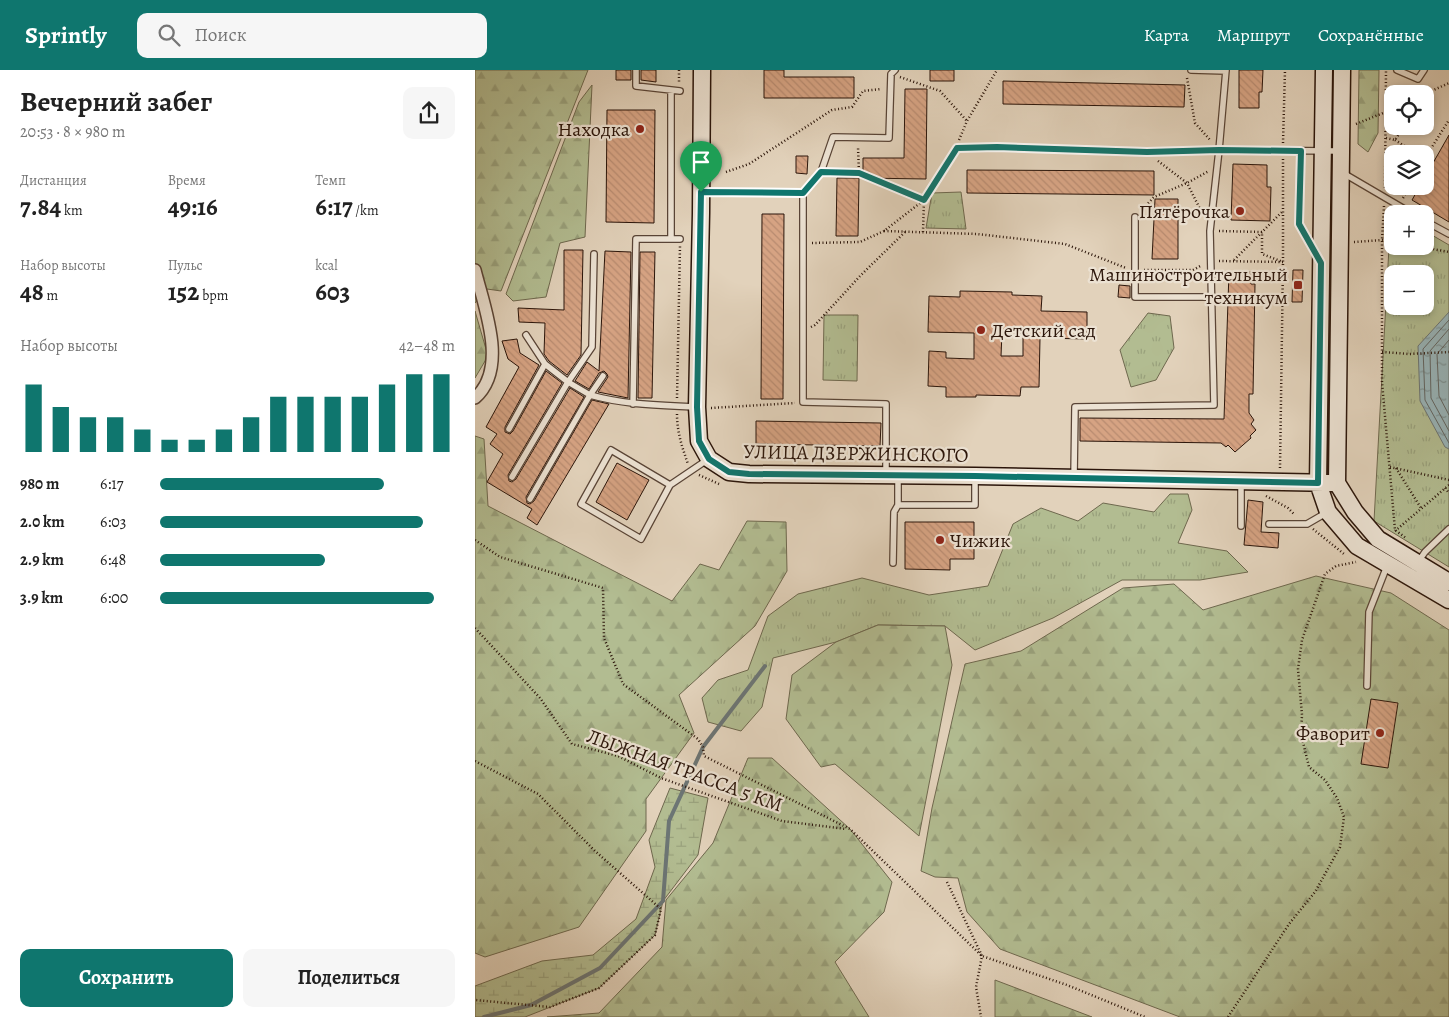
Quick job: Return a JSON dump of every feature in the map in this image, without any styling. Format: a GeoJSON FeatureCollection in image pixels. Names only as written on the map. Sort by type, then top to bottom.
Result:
{"type":"FeatureCollection","features":[{"type":"Feature","properties":{"kind":"main road"},"geometry":{"type":"LineString","coordinates":[[702,70],[697,407],[699,441],[709,459]]}},
{"type":"Feature","properties":{"kind":"main road"},"geometry":{"type":"LineString","coordinates":[[1324,70],[1318,483],[1328,512],[1357,546],[1449,600]]}},
{"type":"Feature","properties":{"kind":"main road"},"geometry":{"type":"LineString","coordinates":[[1342,70],[1337,483],[1355,512],[1378,539],[1421,557],[1449,582]]}},
{"type":"Feature","properties":{"kind":"main road","name":"УЛИЦА ДЗЕРЖИНСКОГО"},"geometry":{"type":"LineString","coordinates":[[709,459],[729,472],[1337,483]]}},
{"type":"Feature","properties":{"kind":"street"},"geometry":{"type":"LineString","coordinates":[[475,270],[489,327],[493,357],[489,381],[475,398]]}},
{"type":"Feature","properties":{"kind":"lane"},"geometry":{"type":"LineString","coordinates":[[636,70],[636,86],[680,91]]}},
{"type":"Feature","properties":{"kind":"lane"},"geometry":{"type":"LineString","coordinates":[[1074,478],[1075,407],[1214,405],[1210,231],[1218,166],[1226,70],[1191,70]]}},
{"type":"Feature","properties":{"kind":"lane"},"geometry":{"type":"LineString","coordinates":[[1397,70],[1418,79],[1424,70]]}},
{"type":"Feature","properties":{"kind":"lane"},"geometry":{"type":"LineString","coordinates":[[893,72],[889,138],[833,137],[821,172],[803,193],[803,402],[886,404],[892,475],[898,505],[894,512],[893,563]]}},
{"type":"Feature","properties":{"kind":"lane"},"geometry":{"type":"LineString","coordinates":[[671,90],[671,239]]}},
{"type":"Feature","properties":{"kind":"lane"},"geometry":{"type":"LineString","coordinates":[[957,148],[997,147],[1147,152],[1219,150],[1340,151]]}},
{"type":"Feature","properties":{"kind":"lane"},"geometry":{"type":"LineString","coordinates":[[1301,151],[1299,224],[1321,263]]}},
{"type":"Feature","properties":{"kind":"lane"},"geometry":{"type":"LineString","coordinates":[[1340,172],[1385,196],[1397,205]]}},
{"type":"Feature","properties":{"kind":"lane"},"geometry":{"type":"LineString","coordinates":[[701,192],[803,193]]}},
{"type":"Feature","properties":{"kind":"lane"},"geometry":{"type":"LineString","coordinates":[[1135,217],[1135,297],[1212,297]]}},
{"type":"Feature","properties":{"kind":"lane"},"geometry":{"type":"LineString","coordinates":[[1434,225],[1449,234]]}},
{"type":"Feature","properties":{"kind":"lane"},"geometry":{"type":"LineString","coordinates":[[633,404],[636,239],[680,239]]}},
{"type":"Feature","properties":{"kind":"lane"},"geometry":{"type":"LineString","coordinates":[[512,477],[568,382],[592,347],[594,254]]}},
{"type":"Feature","properties":{"kind":"lane"},"geometry":{"type":"LineString","coordinates":[[526,335],[545,364],[568,382],[590,395],[633,404],[697,407]]}},
{"type":"Feature","properties":{"kind":"lane"},"geometry":{"type":"LineString","coordinates":[[509,429],[545,364]]}},
{"type":"Feature","properties":{"kind":"lane"},"geometry":{"type":"LineString","coordinates":[[530,499],[603,376]]}},
{"type":"Feature","properties":{"kind":"lane"},"geometry":{"type":"LineString","coordinates":[[670,485],[611,450],[581,504],[641,538],[670,485],[709,459]]}},
{"type":"Feature","properties":{"kind":"lane"},"geometry":{"type":"LineString","coordinates":[[898,505],[975,505],[975,476]]}},
{"type":"Feature","properties":{"kind":"lane"},"geometry":{"type":"LineString","coordinates":[[1241,481],[1241,526]]}},
{"type":"Feature","properties":{"kind":"lane"},"geometry":{"type":"LineString","coordinates":[[1269,524],[1307,524],[1328,512]]}},
{"type":"Feature","properties":{"kind":"lane"},"geometry":{"type":"LineString","coordinates":[[1421,557],[1449,529]]}},
{"type":"Feature","properties":{"kind":"lane"},"geometry":{"type":"LineString","coordinates":[[1367,686],[1369,612],[1383,561]]}},
{"type":"Feature","properties":{"kind":"path"},"geometry":{"type":"LineString","coordinates":[[803,243],[860,242],[884,231],[924,200],[957,148],[967,121],[997,70]]}},
{"type":"Feature","properties":{"kind":"path"},"geometry":{"type":"LineString","coordinates":[[1185,70],[1195,123],[1219,150]]}},
{"type":"Feature","properties":{"kind":"path"},"geometry":{"type":"LineString","coordinates":[[1281,482],[1282,212],[1285,70]]}},
{"type":"Feature","properties":{"kind":"path"},"geometry":{"type":"LineString","coordinates":[[1386,70],[1386,85]]}},
{"type":"Feature","properties":{"kind":"path"},"geometry":{"type":"LineString","coordinates":[[893,72],[940,90],[967,121]]}},
{"type":"Feature","properties":{"kind":"path"},"geometry":{"type":"LineString","coordinates":[[1434,90],[1449,83]]}},
{"type":"Feature","properties":{"kind":"path"},"geometry":{"type":"LineString","coordinates":[[726,172],[749,164],[831,110],[852,107],[863,91],[891,89]]}},
{"type":"Feature","properties":{"kind":"path"},"geometry":{"type":"LineString","coordinates":[[1341,131],[1384,112]]}},
{"type":"Feature","properties":{"kind":"path"},"geometry":{"type":"LineString","coordinates":[[1434,145],[1449,120]]}},
{"type":"Feature","properties":{"kind":"path"},"geometry":{"type":"LineString","coordinates":[[1386,135],[1382,240],[1382,382],[1395,530],[1421,557]]}},
{"type":"Feature","properties":{"kind":"path"},"geometry":{"type":"LineString","coordinates":[[1395,140],[1398,135]]}},
{"type":"Feature","properties":{"kind":"path"},"geometry":{"type":"LineString","coordinates":[[858,138],[859,173]]}},
{"type":"Feature","properties":{"kind":"path"},"geometry":{"type":"LineString","coordinates":[[1386,138],[1395,140],[1403,145]]}},
{"type":"Feature","properties":{"kind":"path"},"geometry":{"type":"LineString","coordinates":[[1147,152],[1187,183]]}},
{"type":"Feature","properties":{"kind":"path"},"geometry":{"type":"LineString","coordinates":[[1135,217],[1154,197],[1187,183],[1218,166]]}},
{"type":"Feature","properties":{"kind":"path"},"geometry":{"type":"LineString","coordinates":[[821,172],[859,173],[924,200]]}},
{"type":"Feature","properties":{"kind":"path"},"geometry":{"type":"LineString","coordinates":[[923,232],[924,200]]}},
{"type":"Feature","properties":{"kind":"path"},"geometry":{"type":"LineString","coordinates":[[1233,261],[1282,212]]}},
{"type":"Feature","properties":{"kind":"path"},"geometry":{"type":"LineString","coordinates":[[884,231],[977,234],[1065,244],[1134,270]]}},
{"type":"Feature","properties":{"kind":"path"},"geometry":{"type":"LineString","coordinates":[[803,330],[815,326],[861,275],[905,232]]}},
{"type":"Feature","properties":{"kind":"path"},"geometry":{"type":"LineString","coordinates":[[1341,244],[1382,240]]}},
{"type":"Feature","properties":{"kind":"path"},"geometry":{"type":"LineString","coordinates":[[1434,249],[1449,252]]}},
{"type":"Feature","properties":{"kind":"path"},"geometry":{"type":"LineString","coordinates":[[1382,352],[1409,354],[1449,352]]}},
{"type":"Feature","properties":{"kind":"path"},"geometry":{"type":"LineString","coordinates":[[697,407],[720,408],[803,402]]}},
{"type":"Feature","properties":{"kind":"path"},"geometry":{"type":"LineString","coordinates":[[1390,467],[1449,480]]}},
{"type":"Feature","properties":{"kind":"path"},"geometry":{"type":"LineString","coordinates":[[1395,468],[1421,508]]}},
{"type":"Feature","properties":{"kind":"path"},"geometry":{"type":"LineString","coordinates":[[1395,530],[1449,484]]}},
{"type":"Feature","properties":{"kind":"path"},"geometry":{"type":"LineString","coordinates":[[1445,488],[1449,493]]}},
{"type":"Feature","properties":{"kind":"path"},"geometry":{"type":"LineString","coordinates":[[475,540],[500,557],[603,588],[604,638],[623,684],[698,739],[703,747],[704,756],[850,829],[982,956],[1067,985],[1145,1017]]}},
{"type":"Feature","properties":{"kind":"path"},"geometry":{"type":"LineString","coordinates":[[1228,1017],[1289,924],[1315,892],[1340,847],[1344,817],[1337,798],[1325,780],[1309,767],[1301,734],[1302,715],[1298,669],[1302,640],[1325,574],[1336,566],[1383,561]]}},
{"type":"Feature","properties":{"kind":"path","name":"ЛЫЖНАЯ ТРАССА 5 КМ"},"geometry":{"type":"LineString","coordinates":[[475,628],[540,698],[572,744],[618,756],[661,778],[782,821],[850,829]]}},
{"type":"Feature","properties":{"kind":"path"},"geometry":{"type":"LineString","coordinates":[[475,761],[538,794],[595,851],[661,909],[655,935],[599,988],[550,1007],[475,1000]]}},
{"type":"Feature","properties":{"kind":"path"},"geometry":{"type":"LineString","coordinates":[[947,882],[982,956],[976,987],[981,1017]]}},
{"type":"Feature","properties":{"kind":"green space"},"geometry":{"type":"Polygon","coordinates":[[[475,70],[588,70],[501,291],[487,289],[475,303],[475,70]]]}},
{"type":"Feature","properties":{"kind":"green space"},"geometry":{"type":"Polygon","coordinates":[[[1359,70],[1379,70],[1378,133],[1368,152],[1358,144],[1359,70]]]}},
{"type":"Feature","properties":{"kind":"green space"},"geometry":{"type":"Polygon","coordinates":[[[592,85],[585,237],[560,243],[546,297],[513,301],[506,294],[579,102],[592,85]]]}},
{"type":"Feature","properties":{"kind":"green space"},"geometry":{"type":"Polygon","coordinates":[[[961,192],[966,229],[926,228],[932,193],[961,192]]]}},
{"type":"Feature","properties":{"kind":"green space"},"geometry":{"type":"Polygon","coordinates":[[[1434,236],[1449,245],[1449,567],[1374,521],[1385,315],[1434,315],[1434,265],[1388,265],[1389,255],[1434,255],[1434,236]]]}},
{"type":"Feature","properties":{"kind":"green space"},"geometry":{"type":"Polygon","coordinates":[[[475,311],[488,356],[475,378],[475,311]]]}},
{"type":"Feature","properties":{"kind":"green space"},"geometry":{"type":"Polygon","coordinates":[[[1148,313],[1170,316],[1174,348],[1156,380],[1131,387],[1120,350],[1148,313]]]}},
{"type":"Feature","properties":{"kind":"green space"},"geometry":{"type":"Polygon","coordinates":[[[824,315],[858,315],[857,381],[823,380],[824,315]]]}},
{"type":"Feature","properties":{"kind":"green space"},"geometry":{"type":"Polygon","coordinates":[[[475,436],[484,439],[488,506],[672,601],[700,564],[719,570],[747,521],[786,522],[787,571],[755,626],[679,695],[694,733],[646,799],[646,831],[579,927],[485,957],[475,953],[475,436]]]}},
{"type":"Feature","properties":{"kind":"green space"},"geometry":{"type":"Polygon","coordinates":[[[1170,494],[1188,494],[1192,510],[1178,543],[1227,551],[1248,572],[1200,580],[1122,580],[1053,618],[975,650],[945,626],[878,625],[836,642],[773,658],[762,707],[741,731],[708,722],[702,698],[718,680],[748,670],[768,616],[798,594],[862,578],[929,595],[988,586],[1013,524],[1041,508],[1078,521],[1103,503],[1154,512],[1170,494]]]}},
{"type":"Feature","properties":{"kind":"green space"},"geometry":{"type":"Polygon","coordinates":[[[1316,576],[1391,593],[1449,630],[1449,1017],[1180,1017],[1000,949],[967,912],[958,878],[935,877],[921,871],[932,808],[965,664],[1021,651],[1123,588],[1174,584],[1203,610],[1316,576]]]}},
{"type":"Feature","properties":{"kind":"green space"},"geometry":{"type":"Polygon","coordinates":[[[878,625],[945,626],[952,665],[919,836],[835,764],[821,767],[786,719],[792,675],[836,642],[878,625]]]}},
{"type":"Feature","properties":{"kind":"green space"},"geometry":{"type":"Polygon","coordinates":[[[748,758],[772,758],[850,829],[892,882],[884,912],[835,962],[869,1017],[547,1017],[599,1013],[662,947],[666,900],[713,843],[748,758]]]}},
{"type":"Feature","properties":{"kind":"green space"},"geometry":{"type":"Polygon","coordinates":[[[670,788],[708,798],[698,855],[663,901],[655,935],[599,988],[525,1017],[475,1017],[475,986],[542,961],[593,955],[636,919],[655,867],[649,840],[670,788]]]}},
{"type":"Feature","properties":{"kind":"green space"},"geometry":{"type":"Polygon","coordinates":[[[995,980],[1092,1017],[995,1017],[995,980]]]}},
{"type":"Feature","properties":{"kind":"water"},"geometry":{"type":"Polygon","coordinates":[[[1449,312],[1449,449],[1445,447],[1420,401],[1418,346],[1449,312]]]}},
{"type":"Feature","properties":{"kind":"building"},"geometry":{"type":"Polygon","coordinates":[[[616,70],[631,70],[631,80],[616,80],[616,70]]]}},
{"type":"Feature","properties":{"kind":"building"},"geometry":{"type":"Polygon","coordinates":[[[641,70],[656,70],[656,82],[641,80],[641,70]]]}},
{"type":"Feature","properties":{"kind":"building"},"geometry":{"type":"Polygon","coordinates":[[[764,70],[784,70],[784,77],[854,77],[854,98],[764,98],[764,70]]]}},
{"type":"Feature","properties":{"kind":"building"},"geometry":{"type":"Polygon","coordinates":[[[930,70],[954,70],[954,81],[930,81],[930,70]]]}},
{"type":"Feature","properties":{"kind":"building"},"geometry":{"type":"Polygon","coordinates":[[[1239,70],[1263,70],[1262,92],[1259,92],[1259,108],[1239,108],[1239,70]]]}},
{"type":"Feature","properties":{"kind":"building"},"geometry":{"type":"Polygon","coordinates":[[[1003,81],[1185,85],[1184,107],[1003,104],[1003,81]]]}},
{"type":"Feature","properties":{"kind":"building"},"geometry":{"type":"Polygon","coordinates":[[[905,89],[927,89],[926,179],[863,178],[863,158],[904,158],[905,89]]]}},
{"type":"Feature","properties":{"kind":"building"},"geometry":{"type":"Polygon","coordinates":[[[607,110],[655,110],[654,223],[606,222],[607,110]]]}},
{"type":"Feature","properties":{"kind":"building"},"geometry":{"type":"Polygon","coordinates":[[[1449,135],[1449,222],[1434,213],[1434,205],[1420,205],[1412,200],[1415,195],[1434,195],[1434,161],[1449,135]]]}},
{"type":"Feature","properties":{"kind":"building"},"geometry":{"type":"Polygon","coordinates":[[[796,156],[808,156],[807,174],[796,173],[796,156]]]}},
{"type":"Feature","properties":{"kind":"building"},"geometry":{"type":"Polygon","coordinates":[[[1233,164],[1267,165],[1267,187],[1271,187],[1270,221],[1231,220],[1233,164]]]}},
{"type":"Feature","properties":{"kind":"building"},"geometry":{"type":"Polygon","coordinates":[[[967,170],[1154,171],[1154,195],[967,193],[967,170]]]}},
{"type":"Feature","properties":{"kind":"building"},"geometry":{"type":"Polygon","coordinates":[[[837,178],[859,178],[858,236],[836,236],[837,178]]]}},
{"type":"Feature","properties":{"kind":"building"},"geometry":{"type":"Polygon","coordinates":[[[1155,199],[1178,199],[1178,259],[1152,259],[1155,199]]]}},
{"type":"Feature","properties":{"kind":"building"},"geometry":{"type":"Polygon","coordinates":[[[762,214],[784,214],[783,399],[761,399],[762,214]]]}},
{"type":"Feature","properties":{"kind":"building"},"geometry":{"type":"Polygon","coordinates":[[[564,250],[583,250],[581,355],[567,375],[549,361],[544,354],[545,323],[519,322],[518,308],[564,310],[564,250]]]}},
{"type":"Feature","properties":{"kind":"building"},"geometry":{"type":"Polygon","coordinates":[[[605,251],[631,252],[628,398],[598,392],[608,377],[604,371],[599,373],[589,389],[575,381],[587,362],[599,371],[605,251]]]}},
{"type":"Feature","properties":{"kind":"building"},"geometry":{"type":"Polygon","coordinates":[[[640,252],[655,252],[652,398],[638,398],[640,252]]]}},
{"type":"Feature","properties":{"kind":"building"},"geometry":{"type":"Polygon","coordinates":[[[1293,270],[1303,270],[1302,302],[1292,302],[1293,270]]]}},
{"type":"Feature","properties":{"kind":"building"},"geometry":{"type":"Polygon","coordinates":[[[1229,272],[1251,272],[1251,284],[1255,284],[1253,394],[1249,394],[1249,413],[1254,420],[1251,424],[1256,430],[1250,436],[1251,438],[1235,452],[1228,445],[1226,447],[1221,443],[1080,441],[1080,418],[1224,419],[1229,272]]]}},
{"type":"Feature","properties":{"kind":"building"},"geometry":{"type":"Polygon","coordinates":[[[1119,285],[1130,286],[1130,298],[1118,297],[1119,285]]]}},
{"type":"Feature","properties":{"kind":"building"},"geometry":{"type":"Polygon","coordinates":[[[960,291],[1012,292],[1012,295],[1042,296],[1041,311],[1087,312],[1087,339],[1040,338],[1039,387],[1021,387],[1020,396],[976,395],[976,397],[946,397],[946,387],[928,386],[929,351],[946,352],[946,358],[974,359],[974,333],[928,332],[929,296],[960,297],[960,291]],[[1002,332],[1001,356],[1023,356],[1023,333],[1002,332]]]}},
{"type":"Feature","properties":{"kind":"building"},"geometry":{"type":"Polygon","coordinates":[[[517,339],[520,353],[539,365],[505,427],[505,432],[510,434],[513,431],[546,371],[562,383],[508,475],[509,481],[512,482],[516,479],[570,388],[584,397],[526,497],[527,503],[530,504],[534,501],[592,400],[609,404],[537,525],[527,518],[532,509],[487,482],[503,454],[490,444],[497,434],[486,427],[519,367],[508,359],[502,341],[517,339]]]}},
{"type":"Feature","properties":{"kind":"building"},"geometry":{"type":"Polygon","coordinates":[[[756,421],[881,423],[880,446],[756,444],[756,421]]]}},
{"type":"Feature","properties":{"kind":"building"},"geometry":{"type":"Polygon","coordinates":[[[617,463],[649,480],[627,520],[596,502],[617,463]]]}},
{"type":"Feature","properties":{"kind":"building"},"geometry":{"type":"Polygon","coordinates":[[[1248,500],[1263,502],[1261,532],[1279,533],[1278,548],[1244,545],[1248,500]]]}},
{"type":"Feature","properties":{"kind":"building","name":"Чижик"},"geometry":{"type":"Polygon","coordinates":[[[905,522],[974,522],[974,559],[950,559],[950,570],[905,569],[905,522]]]}},
{"type":"Feature","properties":{"kind":"building","name":"Фаворит"},"geometry":{"type":"Polygon","coordinates":[[[1371,699],[1398,703],[1388,768],[1361,764],[1371,699]]]}},
{"type":"Feature","properties":{"kind":"waterway"},"geometry":{"type":"LineString","coordinates":[[484,1017],[531,1005],[600,968],[663,901],[669,821],[703,747],[765,666]]}},
{"type":"Feature","properties":{"kind":"place","name":"Находка"},"geometry":{"type":"Point","coordinates":[640,129]}},
{"type":"Feature","properties":{"kind":"place","name":"Пятёрочка"},"geometry":{"type":"Point","coordinates":[1240,211]}},
{"type":"Feature","properties":{"kind":"place","name":"Машиностроительный техникум"},"geometry":{"type":"Point","coordinates":[1298,285]}},
{"type":"Feature","properties":{"kind":"place","name":"Детский сад"},"geometry":{"type":"Point","coordinates":[981,330]}},
{"type":"Feature","properties":{"kind":"place","name":"Чижик"},"geometry":{"type":"Point","coordinates":[940,540]}},
{"type":"Feature","properties":{"kind":"place","name":"Фаворит"},"geometry":{"type":"Point","coordinates":[1380,733]}},
{"type":"Feature","properties":{"kind":"route"},"geometry":{"type":"LineString","coordinates":[[997,147],[1147,152],[1219,150],[1301,151],[1299,224],[1321,263],[1318,483],[975,476],[749,474],[729,472],[709,459],[699,441],[697,407],[701,192],[803,193],[821,172],[859,173],[924,200],[957,148],[997,147]]}}]}
